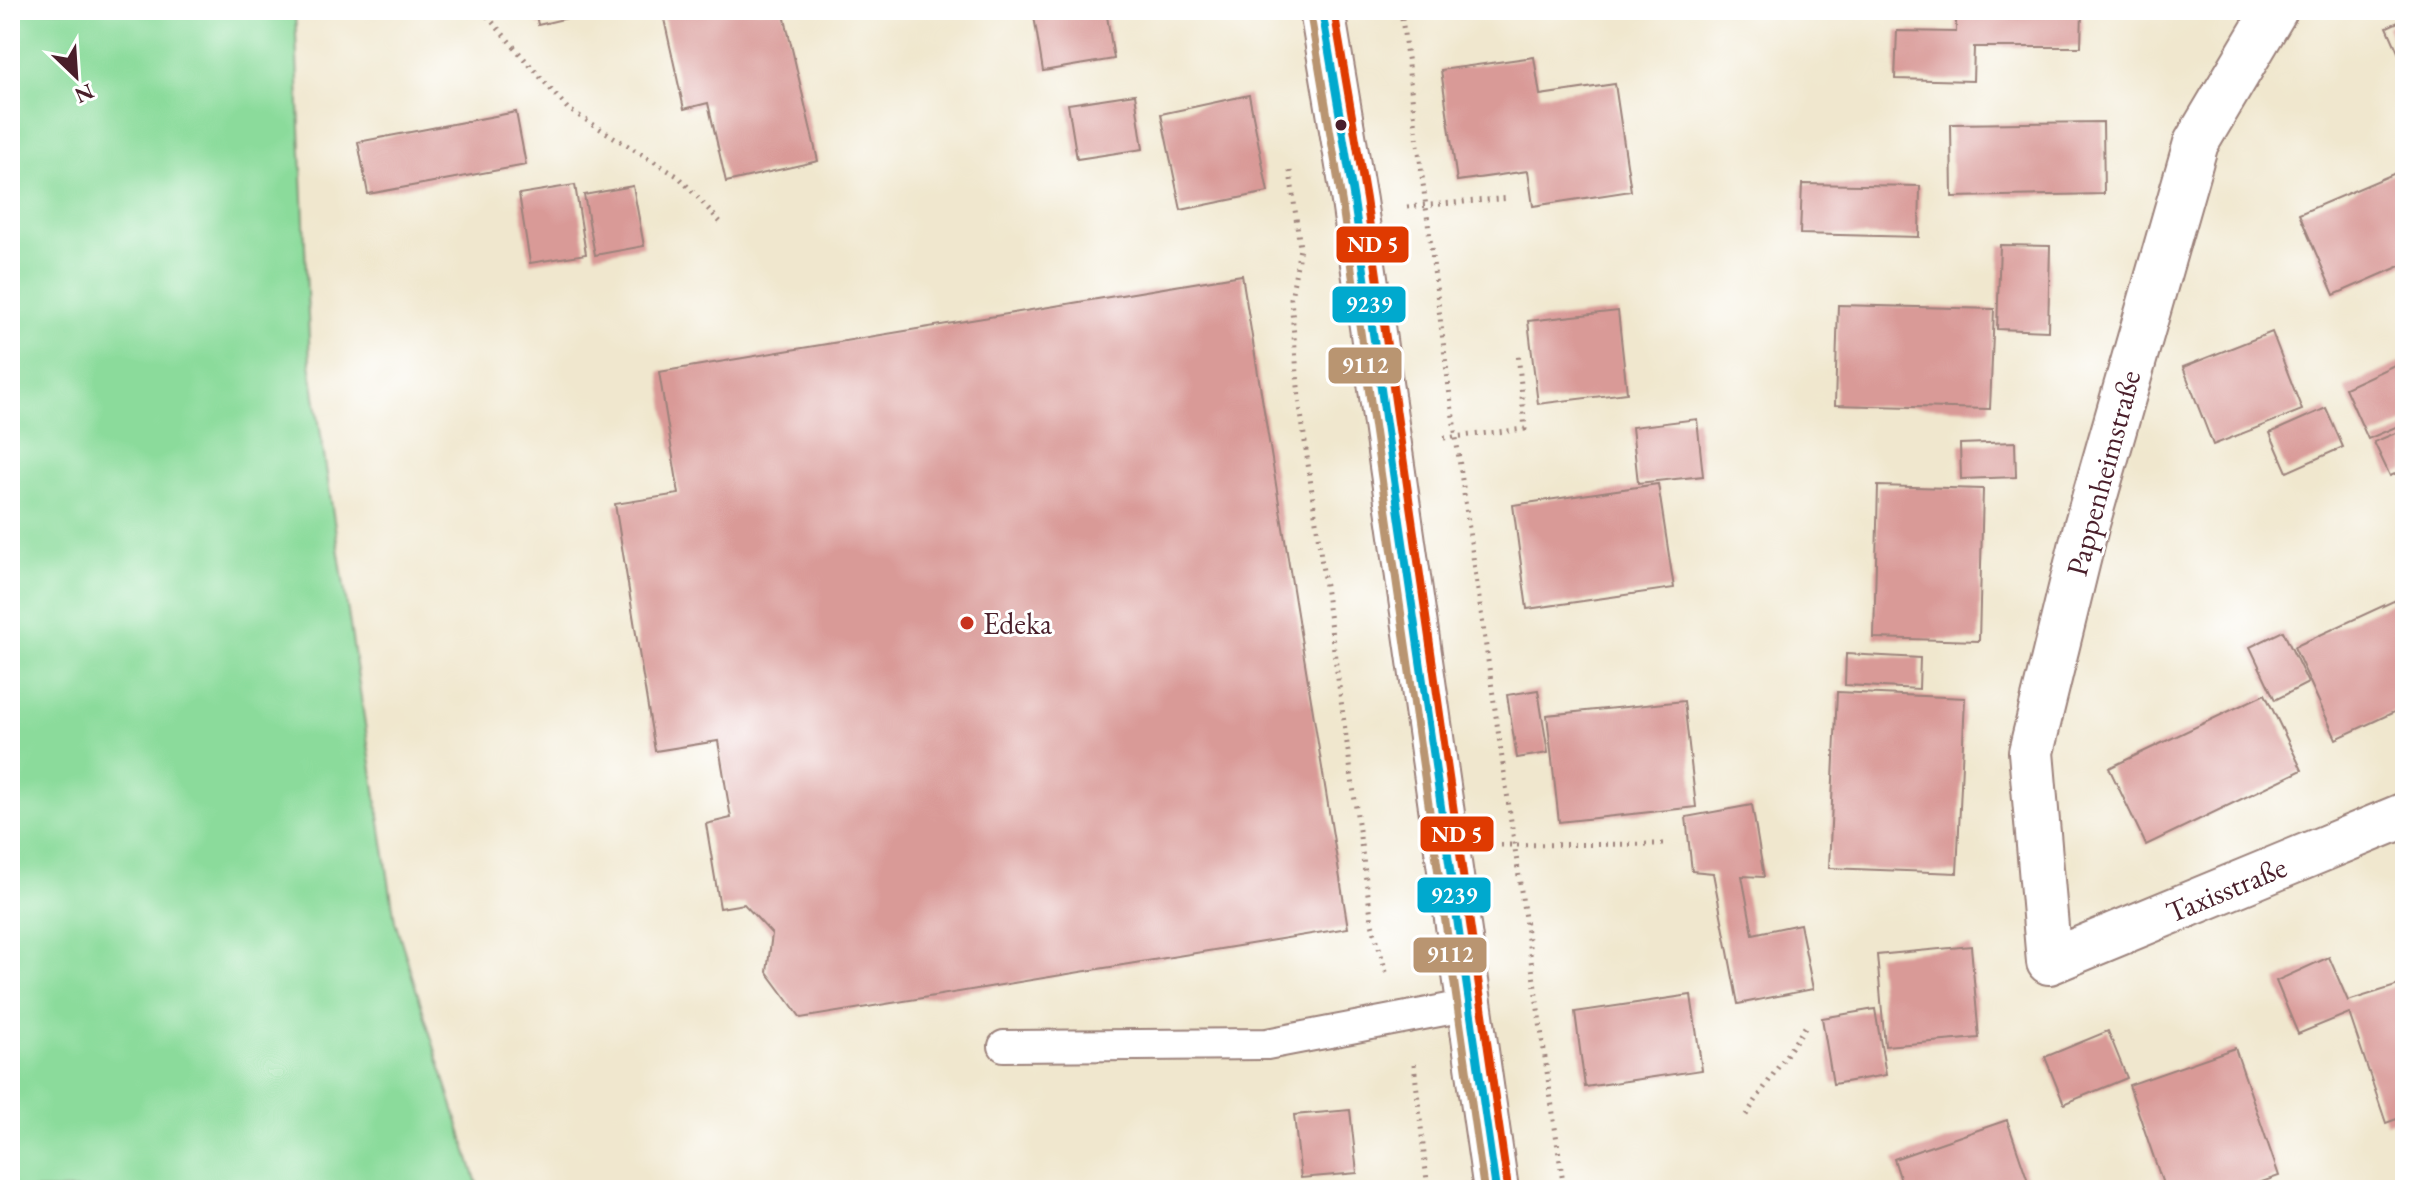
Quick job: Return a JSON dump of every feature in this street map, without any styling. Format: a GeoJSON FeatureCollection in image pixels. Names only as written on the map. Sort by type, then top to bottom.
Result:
{"type":"FeatureCollection","features":[{"type":"Feature","properties":{"kind":"street"},"geometry":{"type":"LineString","coordinates":[[1322,10],[1355,212],[1496,1190]]}},
{"type":"Feature","properties":{"kind":"street","name":"Pappenheimstraße"},"geometry":{"type":"LineString","coordinates":[[2049,962],[2031,752],[2086,527],[2196,143],[2275,10]]}},
{"type":"Feature","properties":{"kind":"street","name":"Taxisstraße"},"geometry":{"type":"LineString","coordinates":[[2049,962],[2405,815]]}},
{"type":"Feature","properties":{"kind":"lane"},"geometry":{"type":"LineString","coordinates":[[1004,1046],[1267,1044],[1470,1005]]}},
{"type":"Feature","properties":{"kind":"path"},"geometry":{"type":"LineString","coordinates":[[482,10],[568,109],[679,177],[722,224]]}},
{"type":"Feature","properties":{"kind":"path"},"geometry":{"type":"LineString","coordinates":[[1401,10],[1456,437],[1564,1190]]}},
{"type":"Feature","properties":{"kind":"path"},"geometry":{"type":"LineString","coordinates":[[1288,163],[1300,248],[1291,298],[1299,399],[1372,923],[1391,987],[1409,1017],[1428,1190]]}},
{"type":"Feature","properties":{"kind":"path"},"geometry":{"type":"LineString","coordinates":[[1355,212],[1510,198]]}},
{"type":"Feature","properties":{"kind":"path"},"geometry":{"type":"LineString","coordinates":[[1388,446],[1525,429],[1518,352]]}},
{"type":"Feature","properties":{"kind":"path"},"geometry":{"type":"LineString","coordinates":[[1448,844],[1666,844]]}},
{"type":"Feature","properties":{"kind":"path"},"geometry":{"type":"LineString","coordinates":[[1746,1115],[1805,1027]]}},
{"type":"Feature","properties":{"kind":"green space"},"geometry":{"type":"Polygon","coordinates":[[[10,10],[295,10],[310,363],[395,921],[479,1190],[10,1190],[10,10]]]}},
{"type":"Feature","properties":{"kind":"building"},"geometry":{"type":"Polygon","coordinates":[[[535,10],[597,10],[597,11],[538,25],[535,10]]]}},
{"type":"Feature","properties":{"kind":"building"},"geometry":{"type":"Polygon","coordinates":[[[662,10],[783,10],[818,161],[726,182],[708,103],[684,109],[662,10]]]}},
{"type":"Feature","properties":{"kind":"building"},"geometry":{"type":"Polygon","coordinates":[[[1033,10],[1106,10],[1114,59],[1043,71],[1033,10]]]}},
{"type":"Feature","properties":{"kind":"building"},"geometry":{"type":"Polygon","coordinates":[[[1956,10],[2082,10],[2081,47],[1974,47],[1973,81],[1895,79],[1897,31],[1956,32],[1956,10]]]}},
{"type":"Feature","properties":{"kind":"building"},"geometry":{"type":"Polygon","coordinates":[[[2405,19],[2405,68],[2387,27],[2405,19]]]}},
{"type":"Feature","properties":{"kind":"building"},"geometry":{"type":"Polygon","coordinates":[[[1534,57],[1540,95],[1615,84],[1631,191],[1533,206],[1528,171],[1457,181],[1441,70],[1534,57]]]}},
{"type":"Feature","properties":{"kind":"building"},"geometry":{"type":"Polygon","coordinates":[[[1135,94],[1143,149],[1077,159],[1068,104],[1135,94]]]}},
{"type":"Feature","properties":{"kind":"building"},"geometry":{"type":"Polygon","coordinates":[[[1249,95],[1268,192],[1181,210],[1161,114],[1249,95]]]}},
{"type":"Feature","properties":{"kind":"building"},"geometry":{"type":"Polygon","coordinates":[[[516,112],[526,165],[368,194],[358,142],[516,112]]]}},
{"type":"Feature","properties":{"kind":"building"},"geometry":{"type":"Polygon","coordinates":[[[2103,122],[2104,194],[1952,197],[1951,124],[2103,122]]]}},
{"type":"Feature","properties":{"kind":"building"},"geometry":{"type":"Polygon","coordinates":[[[2405,169],[2405,264],[2334,295],[2299,214],[2405,169]]]}},
{"type":"Feature","properties":{"kind":"building"},"geometry":{"type":"Polygon","coordinates":[[[1802,184],[1920,186],[1919,237],[1800,234],[1802,184]]]}},
{"type":"Feature","properties":{"kind":"building"},"geometry":{"type":"Polygon","coordinates":[[[575,185],[586,254],[530,263],[519,194],[575,185]]]}},
{"type":"Feature","properties":{"kind":"building"},"geometry":{"type":"Polygon","coordinates":[[[633,186],[644,246],[595,255],[584,195],[633,186]]]}},
{"type":"Feature","properties":{"kind":"building"},"geometry":{"type":"Polygon","coordinates":[[[2000,245],[2050,246],[2048,331],[1997,329],[2000,245]]]}},
{"type":"Feature","properties":{"kind":"building","name":"Edeka"},"geometry":{"type":"Polygon","coordinates":[[[1242,275],[1348,928],[801,1018],[767,972],[772,934],[744,904],[720,908],[706,824],[731,818],[718,741],[655,751],[615,504],[679,494],[659,372],[1242,275]]]}},
{"type":"Feature","properties":{"kind":"building"},"geometry":{"type":"Polygon","coordinates":[[[1838,305],[1994,309],[1990,409],[1835,405],[1838,305]]]}},
{"type":"Feature","properties":{"kind":"building"},"geometry":{"type":"Polygon","coordinates":[[[1618,311],[1627,393],[1538,404],[1528,321],[1618,311]]]}},
{"type":"Feature","properties":{"kind":"building"},"geometry":{"type":"Polygon","coordinates":[[[2272,332],[2302,410],[2213,445],[2183,367],[2272,332]]]}},
{"type":"Feature","properties":{"kind":"building"},"geometry":{"type":"Polygon","coordinates":[[[2403,361],[2405,423],[2368,439],[2345,388],[2403,361]]]}},
{"type":"Feature","properties":{"kind":"building"},"geometry":{"type":"Polygon","coordinates":[[[2326,408],[2343,447],[2287,472],[2270,433],[2326,408]]]}},
{"type":"Feature","properties":{"kind":"building"},"geometry":{"type":"Polygon","coordinates":[[[1697,419],[1703,476],[1638,483],[1632,427],[1697,419]]]}},
{"type":"Feature","properties":{"kind":"building"},"geometry":{"type":"Polygon","coordinates":[[[2405,429],[2405,470],[2390,476],[2374,442],[2405,429]]]}},
{"type":"Feature","properties":{"kind":"building"},"geometry":{"type":"Polygon","coordinates":[[[2015,442],[2016,477],[1961,479],[1960,444],[2015,442]]]}},
{"type":"Feature","properties":{"kind":"building"},"geometry":{"type":"Polygon","coordinates":[[[1658,484],[1674,588],[1527,609],[1513,505],[1658,484]]]}},
{"type":"Feature","properties":{"kind":"building"},"geometry":{"type":"Polygon","coordinates":[[[1878,486],[1983,489],[1979,641],[1874,638],[1878,486]]]}},
{"type":"Feature","properties":{"kind":"building"},"geometry":{"type":"Polygon","coordinates":[[[2400,598],[2405,609],[2405,707],[2336,739],[2294,647],[2400,598]]]}},
{"type":"Feature","properties":{"kind":"building"},"geometry":{"type":"Polygon","coordinates":[[[2283,631],[2308,683],[2275,700],[2250,647],[2283,631]]]}},
{"type":"Feature","properties":{"kind":"building"},"geometry":{"type":"Polygon","coordinates":[[[1846,654],[1920,658],[1919,689],[1845,685],[1846,654]]]}},
{"type":"Feature","properties":{"kind":"building"},"geometry":{"type":"Polygon","coordinates":[[[1538,690],[1548,753],[1517,758],[1507,695],[1538,690]]]}},
{"type":"Feature","properties":{"kind":"building"},"geometry":{"type":"Polygon","coordinates":[[[1837,692],[1965,698],[1957,873],[1829,868],[1837,692]]]}},
{"type":"Feature","properties":{"kind":"building"},"geometry":{"type":"Polygon","coordinates":[[[2265,694],[2302,770],[2146,845],[2109,768],[2265,694]]]}},
{"type":"Feature","properties":{"kind":"building"},"geometry":{"type":"Polygon","coordinates":[[[1684,701],[1696,807],[1559,822],[1547,715],[1684,701]]]}},
{"type":"Feature","properties":{"kind":"building"},"geometry":{"type":"Polygon","coordinates":[[[1752,805],[1764,877],[1742,876],[1753,934],[1800,924],[1813,989],[1738,1004],[1713,873],[1692,871],[1686,817],[1752,805]]]}},
{"type":"Feature","properties":{"kind":"building"},"geometry":{"type":"Polygon","coordinates":[[[1971,946],[1979,1038],[1885,1046],[1877,955],[1971,946]]]}},
{"type":"Feature","properties":{"kind":"building"},"geometry":{"type":"Polygon","coordinates":[[[2329,957],[2348,1001],[2405,983],[2405,1116],[2386,1123],[2349,1013],[2298,1034],[2276,981],[2329,957]]]}},
{"type":"Feature","properties":{"kind":"building"},"geometry":{"type":"Polygon","coordinates":[[[1691,995],[1702,1070],[1585,1087],[1575,1012],[1691,995]]]}},
{"type":"Feature","properties":{"kind":"building"},"geometry":{"type":"Polygon","coordinates":[[[1875,1009],[1886,1075],[1833,1084],[1822,1018],[1875,1009]]]}},
{"type":"Feature","properties":{"kind":"building"},"geometry":{"type":"Polygon","coordinates":[[[2108,1031],[2127,1078],[2064,1104],[2045,1057],[2108,1031]]]}},
{"type":"Feature","properties":{"kind":"building"},"geometry":{"type":"Polygon","coordinates":[[[2235,1048],[2279,1176],[2239,1190],[2165,1190],[2129,1085],[2235,1048]]]}},
{"type":"Feature","properties":{"kind":"building"},"geometry":{"type":"Polygon","coordinates":[[[1350,1110],[1357,1173],[1301,1178],[1294,1115],[1350,1110]]]}},
{"type":"Feature","properties":{"kind":"building"},"geometry":{"type":"Polygon","coordinates":[[[2007,1120],[2031,1190],[1904,1190],[1894,1159],[2007,1120]]]}},
{"type":"Feature","properties":{"kind":"transit line","name":"9239"},"geometry":{"type":"LineString","coordinates":[[1322,10],[1354,201],[1496,1190]]}},
{"type":"Feature","properties":{"kind":"transit line"},"geometry":{"type":"LineString","coordinates":[[1334,10],[1366,199],[1508,1188]]}},
{"type":"Feature","properties":{"kind":"transit line","name":"9112"},"geometry":{"type":"LineString","coordinates":[[1310,12],[1342,203],[1484,1190]]}},
{"type":"Feature","properties":{"kind":"place","name":"Edeka"},"geometry":{"type":"Point","coordinates":[967,623]}}]}
